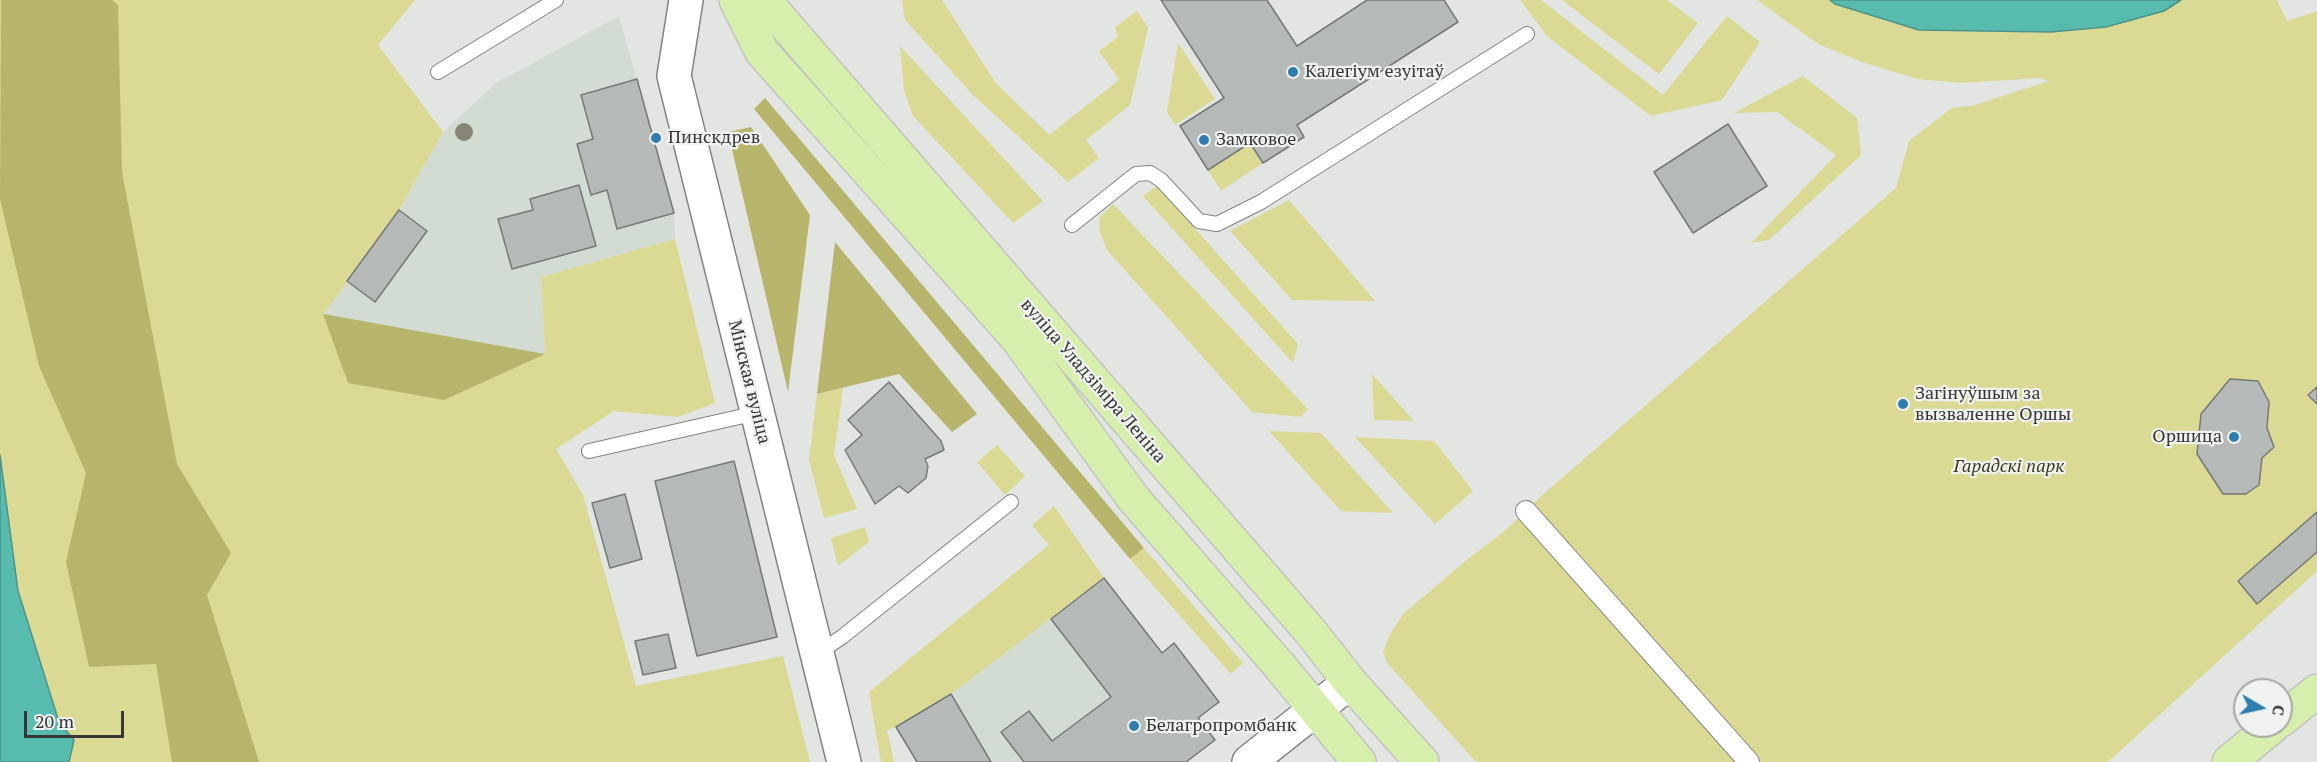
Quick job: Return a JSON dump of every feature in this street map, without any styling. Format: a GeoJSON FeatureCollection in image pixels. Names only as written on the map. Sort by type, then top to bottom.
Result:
{"type":"FeatureCollection","features":[{"type":"Feature","properties":{"kind":"main road","name":"вуліца Уладзіміра Леніна"},"geometry":{"type":"LineString","coordinates":[[736,0],[762,51],[1017,338],[1132,498],[1278,664],[1359,762]]}},
{"type":"Feature","properties":{"kind":"main road","name":"вуліца Уладзіміра Леніна"},"geometry":{"type":"LineString","coordinates":[[764,0],[1310,631],[1350,682],[1422,762]]}},
{"type":"Feature","properties":{"kind":"main road"},"geometry":{"type":"LineString","coordinates":[[2293,710],[2317,691]]}},
{"type":"Feature","properties":{"kind":"main road"},"geometry":{"type":"LineString","coordinates":[[2229,762],[2258,738]]}},
{"type":"Feature","properties":{"kind":"street","name":"Мінская вуліца"},"geometry":{"type":"LineString","coordinates":[[686,0],[674,76],[844,762]]}},
{"type":"Feature","properties":{"kind":"street"},"geometry":{"type":"LineString","coordinates":[[1526,511],[1749,762]]}},
{"type":"Feature","properties":{"kind":"street"},"geometry":{"type":"LineString","coordinates":[[1250,762],[1350,682]]}},
{"type":"Feature","properties":{"kind":"lane"},"geometry":{"type":"LineString","coordinates":[[438,72],[556,0]]}},
{"type":"Feature","properties":{"kind":"lane"},"geometry":{"type":"LineString","coordinates":[[1072,225],[1136,174],[1149,173],[1161,180],[1199,221],[1217,225],[1261,202],[1527,34]]}},
{"type":"Feature","properties":{"kind":"lane"},"geometry":{"type":"LineString","coordinates":[[589,451],[757,413]]}},
{"type":"Feature","properties":{"kind":"lane"},"geometry":{"type":"LineString","coordinates":[[816,654],[842,637],[1011,502]]}},
{"type":"Feature","properties":{"kind":"shaded area"},"geometry":{"type":"Polygon","coordinates":[[[1,0],[112,0],[118,5],[122,172],[177,464],[231,553],[207,595],[259,762],[172,762],[156,664],[89,667],[66,562],[86,473],[39,366],[0,199],[1,0]]]}},
{"type":"Feature","properties":{"kind":"shaded area"},"geometry":{"type":"Polygon","coordinates":[[[619,16],[674,213],[675,239],[541,277],[545,354],[324,314],[399,210],[443,132],[496,83],[619,16]]]}},
{"type":"Feature","properties":{"kind":"shaded area"},"geometry":{"type":"Polygon","coordinates":[[[765,98],[1144,548],[1130,559],[754,109],[765,98]]]}},
{"type":"Feature","properties":{"kind":"shaded area"},"geometry":{"type":"Polygon","coordinates":[[[751,127],[810,215],[788,392],[728,132],[751,127]]]}},
{"type":"Feature","properties":{"kind":"shaded area"},"geometry":{"type":"Polygon","coordinates":[[[835,242],[977,414],[952,432],[899,374],[817,394],[835,242]]]}},
{"type":"Feature","properties":{"kind":"shaded area"},"geometry":{"type":"Polygon","coordinates":[[[323,314],[545,354],[444,400],[348,383],[323,314]]]}},
{"type":"Feature","properties":{"kind":"shaded area"},"geometry":{"type":"Polygon","coordinates":[[[1104,578],[1161,653],[1174,643],[1219,702],[1198,718],[1215,740],[1186,762],[917,762],[896,727],[951,694],[1104,578]]]}},
{"type":"Feature","properties":{"kind":"green space"},"geometry":{"type":"Polygon","coordinates":[[[0,0],[415,0],[378,45],[443,132],[399,210],[324,314],[348,383],[545,354],[541,277],[675,239],[715,403],[678,417],[614,411],[556,449],[583,495],[636,686],[783,656],[810,762],[69,762],[74,740],[59,722],[18,591],[0,455],[0,0]]]}},
{"type":"Feature","properties":{"kind":"green space"},"geometry":{"type":"Polygon","coordinates":[[[902,0],[942,0],[995,82],[1049,135],[1119,80],[1099,51],[1118,37],[1115,27],[1137,11],[1148,28],[1130,105],[1086,140],[1099,158],[1068,182],[973,95],[905,20],[902,0]]]}},
{"type":"Feature","properties":{"kind":"green space"},"geometry":{"type":"Polygon","coordinates":[[[1520,0],[1541,0],[1663,95],[1727,16],[1760,42],[1722,100],[1651,116],[1548,37],[1520,0]]]}},
{"type":"Feature","properties":{"kind":"green space"},"geometry":{"type":"Polygon","coordinates":[[[1562,0],[1667,0],[1698,23],[1659,74],[1562,0]]]}},
{"type":"Feature","properties":{"kind":"green space","name":"Гарадскі парк"},"geometry":{"type":"Polygon","coordinates":[[[1757,0],[1830,0],[1836,4],[1919,30],[2051,32],[2106,27],[2164,11],[2181,0],[2277,0],[2287,21],[2317,11],[2317,571],[2108,762],[1476,762],[1388,664],[1383,653],[1389,636],[1403,614],[1507,529],[1546,492],[1896,188],[1909,141],[1952,108],[1975,105],[2049,81],[2039,78],[1962,83],[1917,79],[1862,62],[1818,44],[1757,0]]]}},
{"type":"Feature","properties":{"kind":"green space"},"geometry":{"type":"Polygon","coordinates":[[[1178,43],[1215,99],[1175,125],[1167,112],[1178,43]]]}},
{"type":"Feature","properties":{"kind":"green space"},"geometry":{"type":"Polygon","coordinates":[[[900,46],[1043,201],[1013,223],[913,116],[904,90],[900,46]]]}},
{"type":"Feature","properties":{"kind":"green space"},"geometry":{"type":"Polygon","coordinates":[[[1803,76],[1857,118],[1861,155],[1769,240],[1751,243],[1836,155],[1777,112],[1734,113],[1803,76]]]}},
{"type":"Feature","properties":{"kind":"green space"},"geometry":{"type":"Polygon","coordinates":[[[1250,143],[1263,163],[1221,191],[1208,170],[1250,143]]]}},
{"type":"Feature","properties":{"kind":"green space"},"geometry":{"type":"Polygon","coordinates":[[[1157,186],[1298,344],[1293,363],[1143,196],[1157,186]]]}},
{"type":"Feature","properties":{"kind":"green space"},"geometry":{"type":"Polygon","coordinates":[[[1289,200],[1375,301],[1292,300],[1230,231],[1289,200]]]}},
{"type":"Feature","properties":{"kind":"green space"},"geometry":{"type":"Polygon","coordinates":[[[1113,204],[1308,409],[1300,417],[1252,412],[1107,250],[1099,230],[1100,217],[1113,204]]]}},
{"type":"Feature","properties":{"kind":"green space"},"geometry":{"type":"Polygon","coordinates":[[[1372,374],[1414,421],[1374,420],[1372,374]]]}},
{"type":"Feature","properties":{"kind":"green space"},"geometry":{"type":"Polygon","coordinates":[[[843,388],[834,455],[857,509],[824,518],[809,460],[817,394],[843,388]]]}},
{"type":"Feature","properties":{"kind":"green space"},"geometry":{"type":"Polygon","coordinates":[[[1269,431],[1321,433],[1393,513],[1341,511],[1269,431]]]}},
{"type":"Feature","properties":{"kind":"green space"},"geometry":{"type":"Polygon","coordinates":[[[1355,437],[1434,441],[1473,491],[1435,524],[1355,437]]]}},
{"type":"Feature","properties":{"kind":"green space"},"geometry":{"type":"Polygon","coordinates":[[[997,445],[1025,476],[1005,495],[977,462],[997,445]]]}},
{"type":"Feature","properties":{"kind":"green space"},"geometry":{"type":"Polygon","coordinates":[[[1054,506],[1104,578],[951,694],[887,730],[894,762],[881,762],[869,692],[1049,545],[1032,525],[1054,506]]]}},
{"type":"Feature","properties":{"kind":"green space"},"geometry":{"type":"Polygon","coordinates":[[[865,527],[869,542],[838,566],[831,538],[865,527]]]}},
{"type":"Feature","properties":{"kind":"green space"},"geometry":{"type":"Polygon","coordinates":[[[1144,548],[1243,663],[1231,674],[1130,559],[1144,548]]]}},
{"type":"Feature","properties":{"kind":"water"},"geometry":{"type":"Polygon","coordinates":[[[1830,0],[2181,0],[2164,11],[2106,27],[2051,32],[1919,30],[1835,4],[1830,0]]]}},
{"type":"Feature","properties":{"kind":"water"},"geometry":{"type":"Polygon","coordinates":[[[0,455],[18,591],[59,722],[74,740],[69,762],[0,762],[0,455]]]}},
{"type":"Feature","properties":{"kind":"building","name":"Калегіум езуітаў"},"geometry":{"type":"Polygon","coordinates":[[[1161,0],[1267,0],[1297,46],[1367,0],[1444,0],[1458,22],[1297,125],[1304,137],[1263,163],[1250,143],[1208,170],[1180,126],[1224,98],[1161,0]]]}},
{"type":"Feature","properties":{"kind":"building"},"geometry":{"type":"Polygon","coordinates":[[[637,79],[674,213],[617,229],[607,190],[591,195],[577,144],[593,139],[581,95],[637,79]]]}},
{"type":"Feature","properties":{"kind":"building"},"geometry":{"type":"Polygon","coordinates":[[[1728,124],[1767,186],[1693,233],[1654,172],[1728,124]]]}},
{"type":"Feature","properties":{"kind":"building"},"geometry":{"type":"Polygon","coordinates":[[[579,185],[596,246],[512,269],[498,219],[533,210],[530,199],[579,185]]]}},
{"type":"Feature","properties":{"kind":"building"},"geometry":{"type":"Polygon","coordinates":[[[399,210],[427,231],[375,302],[347,281],[399,210]]]}},
{"type":"Feature","properties":{"kind":"building","name":"Оршица"},"geometry":{"type":"Polygon","coordinates":[[[2230,379],[2258,381],[2269,402],[2267,428],[2274,447],[2262,458],[2259,485],[2246,494],[2223,494],[2197,454],[2201,414],[2230,379]]]}},
{"type":"Feature","properties":{"kind":"building"},"geometry":{"type":"Polygon","coordinates":[[[889,382],[941,441],[944,450],[925,459],[928,466],[926,478],[908,493],[899,486],[875,504],[845,450],[862,435],[848,420],[889,382]]]}},
{"type":"Feature","properties":{"kind":"building"},"geometry":{"type":"Polygon","coordinates":[[[2317,387],[2317,404],[2308,395],[2317,387]]]}},
{"type":"Feature","properties":{"kind":"building"},"geometry":{"type":"Polygon","coordinates":[[[734,461],[777,637],[697,656],[655,481],[734,461]]]}},
{"type":"Feature","properties":{"kind":"building"},"geometry":{"type":"Polygon","coordinates":[[[625,494],[642,559],[610,568],[592,503],[625,494]]]}},
{"type":"Feature","properties":{"kind":"building"},"geometry":{"type":"Polygon","coordinates":[[[2317,512],[2317,552],[2257,604],[2238,581],[2317,512]]]}},
{"type":"Feature","properties":{"kind":"building"},"geometry":{"type":"Polygon","coordinates":[[[1104,578],[1162,653],[1174,643],[1219,702],[1198,718],[1215,740],[1186,762],[1024,762],[1001,732],[1029,711],[1052,741],[1111,697],[1051,619],[1104,578]]]}},
{"type":"Feature","properties":{"kind":"building"},"geometry":{"type":"Polygon","coordinates":[[[668,634],[676,668],[643,675],[635,641],[668,634]]]}},
{"type":"Feature","properties":{"kind":"building"},"geometry":{"type":"Polygon","coordinates":[[[951,694],[991,762],[917,762],[896,727],[951,694]]]}},
{"type":"Feature","properties":{"kind":"place","name":"Калегіум езуітаў"},"geometry":{"type":"Point","coordinates":[1293,72]}},
{"type":"Feature","properties":{"kind":"place","name":"Пинскдрев"},"geometry":{"type":"Point","coordinates":[656,138]}},
{"type":"Feature","properties":{"kind":"place","name":"Замковое"},"geometry":{"type":"Point","coordinates":[1204,140]}},
{"type":"Feature","properties":{"kind":"place","name":"Загінуўшым за вызваленне Оршы"},"geometry":{"type":"Point","coordinates":[1903,404]}},
{"type":"Feature","properties":{"kind":"place","name":"Оршица"},"geometry":{"type":"Point","coordinates":[2234,437]}},
{"type":"Feature","properties":{"kind":"place","name":"Белагропромбанк"},"geometry":{"type":"Point","coordinates":[1134,726]}}]}
